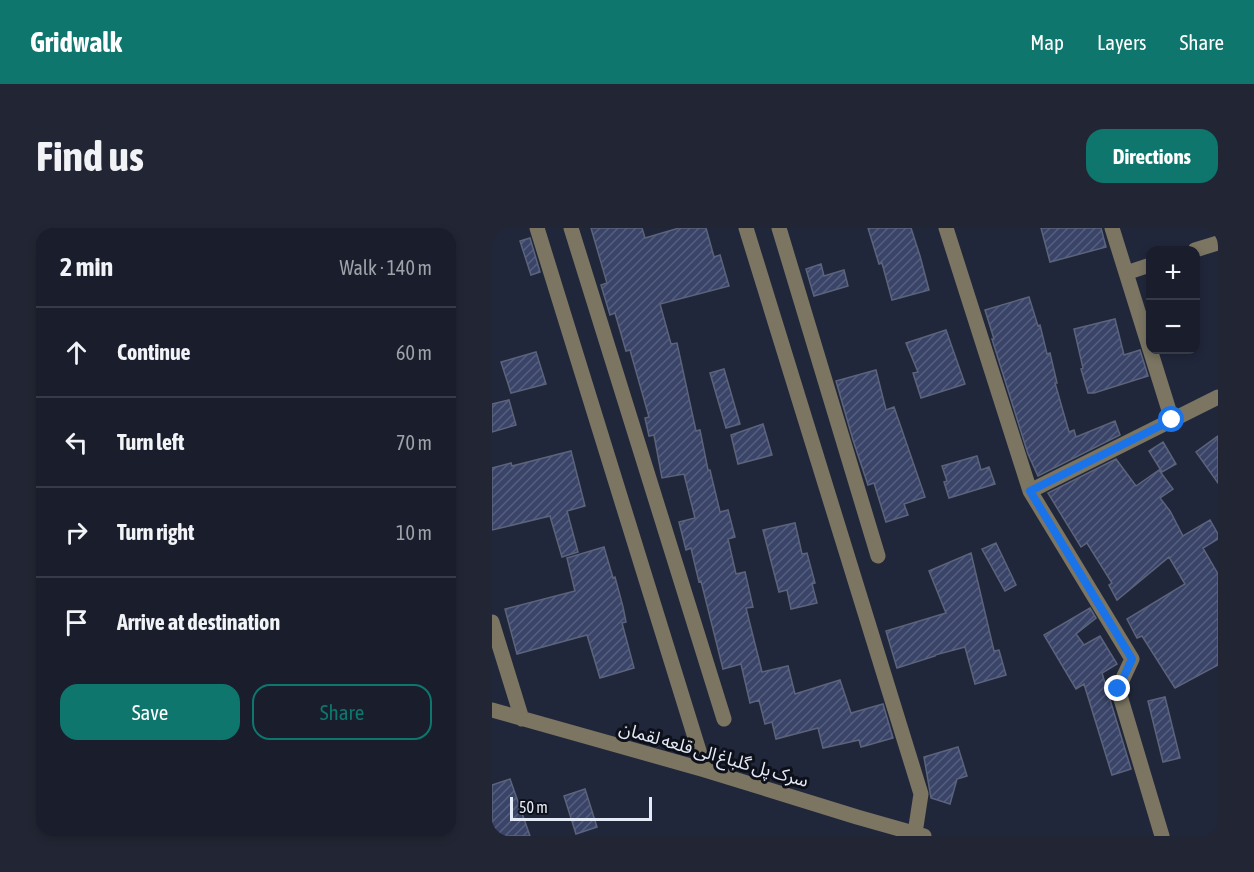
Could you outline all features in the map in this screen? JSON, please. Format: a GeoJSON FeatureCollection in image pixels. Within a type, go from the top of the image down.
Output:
{"type":"FeatureCollection","features":[{"type":"Feature","properties":{"kind":"street"},"geometry":{"type":"LineString","coordinates":[[537,228],[705,770]]}},
{"type":"Feature","properties":{"kind":"street"},"geometry":{"type":"LineString","coordinates":[[571,228],[724,719]]}},
{"type":"Feature","properties":{"kind":"street"},"geometry":{"type":"LineString","coordinates":[[746,228],[921,794],[920,834]]}},
{"type":"Feature","properties":{"kind":"street"},"geometry":{"type":"LineString","coordinates":[[779,228],[878,556]]}},
{"type":"Feature","properties":{"kind":"street"},"geometry":{"type":"LineString","coordinates":[[946,228],[1030,491],[1132,659],[1118,689],[1162,836]]}},
{"type":"Feature","properties":{"kind":"street"},"geometry":{"type":"LineString","coordinates":[[1112,228],[1172,420]]}},
{"type":"Feature","properties":{"kind":"street"},"geometry":{"type":"LineString","coordinates":[[1200,248],[1218,243]]}},
{"type":"Feature","properties":{"kind":"street"},"geometry":{"type":"LineString","coordinates":[[1126,273],[1146,266]]}},
{"type":"Feature","properties":{"kind":"street"},"geometry":{"type":"LineString","coordinates":[[1030,491],[1218,397]]}},
{"type":"Feature","properties":{"kind":"street"},"geometry":{"type":"LineString","coordinates":[[492,622],[522,718]]}},
{"type":"Feature","properties":{"kind":"street","name":"سرک پل گلباغ الی قلعه لقمان"},"geometry":{"type":"LineString","coordinates":[[492,710],[920,834]]}},
{"type":"Feature","properties":{"kind":"building"},"geometry":{"type":"Polygon","coordinates":[[[591,228],[642,228],[645,238],[679,228],[706,228],[714,257],[720,255],[729,286],[660,304],[671,344],[677,343],[696,431],[700,430],[720,512],[728,510],[735,537],[728,539],[736,574],[745,572],[753,607],[746,608],[762,672],[788,666],[795,694],[840,680],[851,713],[883,704],[893,738],[861,747],[859,740],[823,748],[818,728],[776,739],[772,722],[765,724],[759,700],[750,703],[741,664],[723,669],[701,581],[699,582],[691,548],[686,550],[679,522],[695,518],[684,474],[662,478],[654,435],[649,436],[645,418],[649,417],[630,350],[626,351],[615,313],[610,315],[601,285],[607,283],[591,228]]]}},
{"type":"Feature","properties":{"kind":"building"},"geometry":{"type":"Polygon","coordinates":[[[868,228],[911,228],[929,290],[892,300],[882,263],[879,264],[868,228]]]}},
{"type":"Feature","properties":{"kind":"building"},"geometry":{"type":"Polygon","coordinates":[[[1041,228],[1101,228],[1106,247],[1050,262],[1041,228]]]}},
{"type":"Feature","properties":{"kind":"building"},"geometry":{"type":"Polygon","coordinates":[[[530,238],[540,272],[531,275],[520,241],[530,238]]]}},
{"type":"Feature","properties":{"kind":"building"},"geometry":{"type":"Polygon","coordinates":[[[821,264],[824,276],[844,270],[848,286],[814,296],[806,269],[821,264]]]}},
{"type":"Feature","properties":{"kind":"building"},"geometry":{"type":"Polygon","coordinates":[[[1029,297],[1038,326],[1040,325],[1047,354],[1050,353],[1057,383],[1055,383],[1069,432],[1074,430],[1076,437],[1115,421],[1120,435],[1038,476],[1028,454],[985,310],[1029,297]]]}},
{"type":"Feature","properties":{"kind":"building"},"geometry":{"type":"Polygon","coordinates":[[[1115,319],[1124,355],[1140,350],[1148,376],[1088,393],[1074,329],[1115,319]]]}},
{"type":"Feature","properties":{"kind":"building"},"geometry":{"type":"Polygon","coordinates":[[[946,330],[965,384],[921,398],[913,373],[918,372],[906,343],[946,330]]]}},
{"type":"Feature","properties":{"kind":"building"},"geometry":{"type":"Polygon","coordinates":[[[536,352],[546,384],[511,393],[501,362],[536,352]]]}},
{"type":"Feature","properties":{"kind":"building"},"geometry":{"type":"Polygon","coordinates":[[[724,369],[740,424],[726,428],[710,373],[724,369]]]}},
{"type":"Feature","properties":{"kind":"building"},"geometry":{"type":"Polygon","coordinates":[[[876,370],[886,410],[894,407],[925,497],[904,504],[908,515],[886,522],[874,483],[868,485],[836,381],[876,370]]]}},
{"type":"Feature","properties":{"kind":"building"},"geometry":{"type":"Polygon","coordinates":[[[509,400],[516,425],[492,432],[492,404],[509,400]]]}},
{"type":"Feature","properties":{"kind":"building"},"geometry":{"type":"Polygon","coordinates":[[[763,424],[772,455],[738,464],[731,435],[763,424]]]}},
{"type":"Feature","properties":{"kind":"building"},"geometry":{"type":"Polygon","coordinates":[[[1218,436],[1218,483],[1196,452],[1218,436]]]}},
{"type":"Feature","properties":{"kind":"building"},"geometry":{"type":"Polygon","coordinates":[[[1163,442],[1176,464],[1162,472],[1149,451],[1163,442]]]}},
{"type":"Feature","properties":{"kind":"building"},"geometry":{"type":"Polygon","coordinates":[[[571,451],[585,506],[567,511],[578,552],[562,557],[550,516],[492,530],[492,468],[511,463],[512,466],[571,451]]]}},
{"type":"Feature","properties":{"kind":"building"},"geometry":{"type":"Polygon","coordinates":[[[977,456],[981,470],[989,467],[995,484],[949,498],[942,466],[977,456]]]}},
{"type":"Feature","properties":{"kind":"building"},"geometry":{"type":"Polygon","coordinates":[[[1116,459],[1136,486],[1159,470],[1173,489],[1160,498],[1170,511],[1183,536],[1210,520],[1218,534],[1218,539],[1203,548],[1218,574],[1218,665],[1175,688],[1142,636],[1137,638],[1127,619],[1185,584],[1169,557],[1117,600],[1109,585],[1112,583],[1087,543],[1081,547],[1048,493],[1116,459]]]}},
{"type":"Feature","properties":{"kind":"building"},"geometry":{"type":"Polygon","coordinates":[[[795,523],[802,554],[807,553],[815,583],[812,584],[817,603],[791,609],[787,590],[779,592],[763,530],[795,523]]]}},
{"type":"Feature","properties":{"kind":"building"},"geometry":{"type":"Polygon","coordinates":[[[996,543],[1016,585],[1005,591],[982,549],[996,543]]]}},
{"type":"Feature","properties":{"kind":"building"},"geometry":{"type":"Polygon","coordinates":[[[604,547],[623,607],[626,622],[622,623],[634,668],[600,678],[587,635],[517,654],[505,609],[575,591],[567,558],[604,547]]]}},
{"type":"Feature","properties":{"kind":"building"},"geometry":{"type":"Polygon","coordinates":[[[971,553],[994,651],[999,650],[1006,675],[975,684],[965,647],[897,668],[886,631],[946,613],[929,571],[971,553]]]}},
{"type":"Feature","properties":{"kind":"building"},"geometry":{"type":"Polygon","coordinates":[[[1090,608],[1096,618],[1076,634],[1084,645],[1100,636],[1117,664],[1102,673],[1131,769],[1112,775],[1084,684],[1076,689],[1044,635],[1090,608]]]}},
{"type":"Feature","properties":{"kind":"building"},"geometry":{"type":"Polygon","coordinates":[[[1165,697],[1180,758],[1163,762],[1148,701],[1165,697]]]}},
{"type":"Feature","properties":{"kind":"building"},"geometry":{"type":"Polygon","coordinates":[[[958,747],[967,776],[957,779],[950,804],[931,798],[924,757],[958,747]]]}},
{"type":"Feature","properties":{"kind":"building"},"geometry":{"type":"Polygon","coordinates":[[[510,779],[530,836],[492,836],[492,785],[510,779]]]}},
{"type":"Feature","properties":{"kind":"building"},"geometry":{"type":"Polygon","coordinates":[[[585,789],[597,827],[576,834],[564,796],[585,789]]]}},
{"type":"Feature","properties":{"kind":"route"},"geometry":{"type":"LineString","coordinates":[[1118,689],[1132,659],[1030,491],[1172,420]]}}]}
